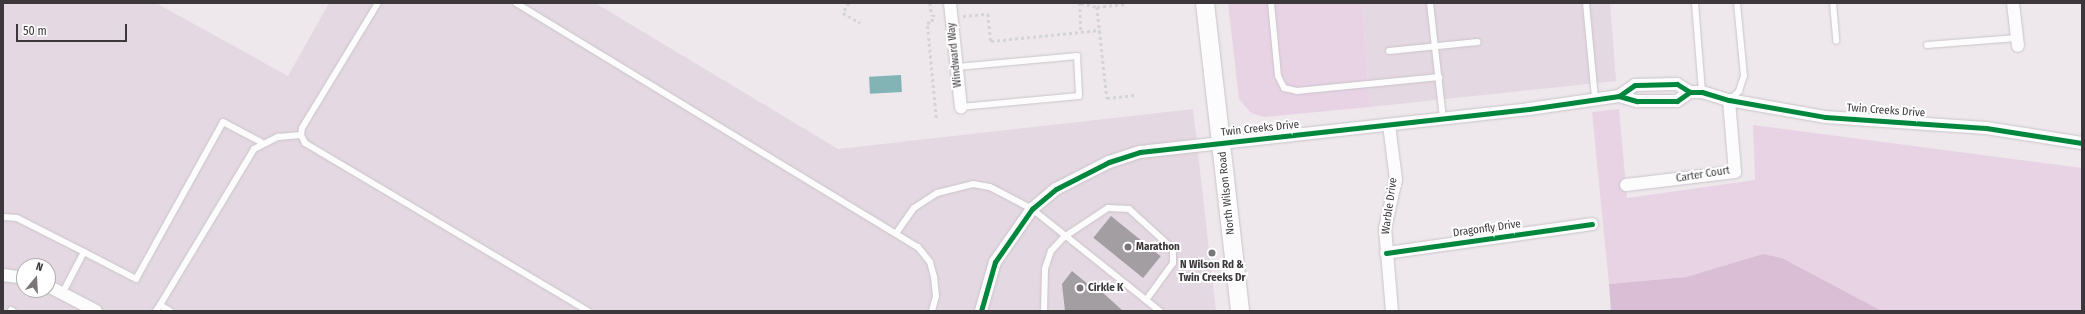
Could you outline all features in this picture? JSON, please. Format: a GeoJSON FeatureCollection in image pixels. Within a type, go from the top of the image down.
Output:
{"type":"FeatureCollection","features":[{"type":"Feature","properties":{"kind":"main road","name":"North Wilson Road"},"geometry":{"type":"LineString","coordinates":[[1205,3],[1240,311]]}},
{"type":"Feature","properties":{"kind":"street","name":"Windward Way"},"geometry":{"type":"LineString","coordinates":[[950,3],[961,107]]}},
{"type":"Feature","properties":{"kind":"street"},"geometry":{"type":"LineString","coordinates":[[2013,3],[2017,42]]}},
{"type":"Feature","properties":{"kind":"street","name":"Twin Creeks Drive"},"geometry":{"type":"LineString","coordinates":[[1619,96],[1635,85],[1677,84],[1696,92],[1730,100],[1825,117],[1986,128],[2082,143]]}},
{"type":"Feature","properties":{"kind":"street","name":"Twin Creeks Drive"},"geometry":{"type":"LineString","coordinates":[[980,311],[995,262],[1032,209],[1056,189],[1109,162],[1140,152],[1443,119],[1619,96],[1637,101],[1677,100],[1696,92]]}},
{"type":"Feature","properties":{"kind":"street","name":"Carter Court"},"geometry":{"type":"LineString","coordinates":[[1626,185],[1735,172],[1730,100]]}},
{"type":"Feature","properties":{"kind":"street","name":"Warble Drive"},"geometry":{"type":"LineString","coordinates":[[1389,125],[1396,180],[1385,228],[1392,311]]}},
{"type":"Feature","properties":{"kind":"street","name":"Dragonfly Drive"},"geometry":{"type":"LineString","coordinates":[[1386,254],[1592,224]]}},
{"type":"Feature","properties":{"kind":"street"},"geometry":{"type":"LineString","coordinates":[[3,275],[16,277]]}},
{"type":"Feature","properties":{"kind":"street"},"geometry":{"type":"LineString","coordinates":[[56,289],[96,311]]}},
{"type":"Feature","properties":{"kind":"lane"},"geometry":{"type":"LineString","coordinates":[[301,135],[378,3]]}},
{"type":"Feature","properties":{"kind":"lane"},"geometry":{"type":"LineString","coordinates":[[516,3],[897,232],[918,247],[930,262],[936,296],[932,311]]}},
{"type":"Feature","properties":{"kind":"lane"},"geometry":{"type":"LineString","coordinates":[[1271,3],[1278,76],[1284,88],[1297,91],[1439,77]]}},
{"type":"Feature","properties":{"kind":"lane"},"geometry":{"type":"LineString","coordinates":[[1430,3],[1443,119]]}},
{"type":"Feature","properties":{"kind":"lane"},"geometry":{"type":"LineString","coordinates":[[1586,3],[1595,99]]}},
{"type":"Feature","properties":{"kind":"lane"},"geometry":{"type":"LineString","coordinates":[[1695,3],[1696,92]]}},
{"type":"Feature","properties":{"kind":"lane"},"geometry":{"type":"LineString","coordinates":[[1730,100],[1739,91],[1744,76],[1737,3]]}},
{"type":"Feature","properties":{"kind":"lane"},"geometry":{"type":"LineString","coordinates":[[1833,3],[1836,41]]}},
{"type":"Feature","properties":{"kind":"lane"},"geometry":{"type":"LineString","coordinates":[[1389,51],[1478,42]]}},
{"type":"Feature","properties":{"kind":"lane"},"geometry":{"type":"LineString","coordinates":[[1928,45],[2017,42]]}},
{"type":"Feature","properties":{"kind":"lane"},"geometry":{"type":"LineString","coordinates":[[957,67],[1077,56],[1079,96],[961,107]]}},
{"type":"Feature","properties":{"kind":"lane"},"geometry":{"type":"LineString","coordinates":[[3,217],[17,218],[136,279],[223,122],[261,142]]}},
{"type":"Feature","properties":{"kind":"lane"},"geometry":{"type":"LineString","coordinates":[[156,311],[254,149],[261,142],[278,136],[301,135]]}},
{"type":"Feature","properties":{"kind":"lane"},"geometry":{"type":"LineString","coordinates":[[301,135],[305,143],[588,311]]}},
{"type":"Feature","properties":{"kind":"lane"},"geometry":{"type":"LineString","coordinates":[[897,232],[914,208],[926,199],[967,185],[990,187],[1032,209],[1064,237],[1160,311]]}},
{"type":"Feature","properties":{"kind":"lane"},"geometry":{"type":"LineString","coordinates":[[1044,311],[1044,269],[1050,251],[1064,237],[1108,208],[1129,209],[1173,249],[1173,263],[1146,300]]}},
{"type":"Feature","properties":{"kind":"lane"},"geometry":{"type":"LineString","coordinates":[[63,292],[84,252]]}},
{"type":"Feature","properties":{"kind":"lane"},"geometry":{"type":"LineString","coordinates":[[160,305],[170,311]]}},
{"type":"Feature","properties":{"kind":"path"},"geometry":{"type":"LineString","coordinates":[[849,3],[843,12],[860,23]]}},
{"type":"Feature","properties":{"kind":"path"},"geometry":{"type":"LineString","coordinates":[[856,3],[874,3]]}},
{"type":"Feature","properties":{"kind":"path"},"geometry":{"type":"LineString","coordinates":[[930,3],[932,22],[927,23],[936,118]]}},
{"type":"Feature","properties":{"kind":"path"},"geometry":{"type":"LineString","coordinates":[[1081,32],[1081,3],[1097,7],[1127,4]]}},
{"type":"Feature","properties":{"kind":"path"},"geometry":{"type":"LineString","coordinates":[[1097,7],[1107,98],[1136,95]]}},
{"type":"Feature","properties":{"kind":"path"},"geometry":{"type":"LineString","coordinates":[[932,16],[988,14],[991,41],[1100,30]]}},
{"type":"Feature","properties":{"kind":"shaded area"},"geometry":{"type":"Polygon","coordinates":[[[3,3],[156,3],[288,76],[329,3],[595,3],[838,149],[1193,109],[1216,311],[3,311],[3,3]]]}},
{"type":"Feature","properties":{"kind":"shaded area"},"geometry":{"type":"Polygon","coordinates":[[[1228,3],[1362,3],[1370,107],[1265,117],[1251,113],[1239,99],[1228,3]]]}},
{"type":"Feature","properties":{"kind":"shaded area"},"geometry":{"type":"Polygon","coordinates":[[[1362,3],[1610,3],[1616,81],[1370,107],[1362,3]]]}},
{"type":"Feature","properties":{"kind":"shaded area"},"geometry":{"type":"Polygon","coordinates":[[[1619,109],[1627,198],[1755,180],[1753,125],[2082,168],[2082,311],[1882,311],[1782,258],[1763,254],[1686,277],[1609,284],[1592,112],[1619,109]]]}},
{"type":"Feature","properties":{"kind":"shaded area"},"geometry":{"type":"Polygon","coordinates":[[[1763,254],[1782,258],[1882,311],[1611,311],[1609,284],[1686,277],[1763,254]]]}},
{"type":"Feature","properties":{"kind":"water"},"geometry":{"type":"Polygon","coordinates":[[[901,75],[902,92],[870,94],[869,77],[901,75]]]}},
{"type":"Feature","properties":{"kind":"building","name":"Marathon"},"geometry":{"type":"Polygon","coordinates":[[[1111,216],[1161,256],[1143,278],[1093,238],[1111,216]]]}},
{"type":"Feature","properties":{"kind":"building","name":"Cirkle K"},"geometry":{"type":"Polygon","coordinates":[[[1072,271],[1089,285],[1091,282],[1123,311],[1065,311],[1062,284],[1072,271]]]}},
{"type":"Feature","properties":{"kind":"cycle path"},"geometry":{"type":"LineString","coordinates":[[981,311],[995,262],[1032,209],[1056,189],[1109,162],[1140,152],[1529,109],[1619,96],[1635,85],[1677,84],[1690,92]]}},
{"type":"Feature","properties":{"kind":"cycle path"},"geometry":{"type":"LineString","coordinates":[[1619,96],[1637,101],[1677,101],[1690,92],[1702,92],[1729,100],[1825,117],[1986,128],[2082,143]]}},
{"type":"Feature","properties":{"kind":"cycle path"},"geometry":{"type":"LineString","coordinates":[[1386,253],[1592,224]]}},
{"type":"Feature","properties":{"kind":"place","name":"Marathon"},"geometry":{"type":"Point","coordinates":[1128,247]}},
{"type":"Feature","properties":{"kind":"place","name":"N Wilson Rd & Twin Creeks Dr"},"geometry":{"type":"Point","coordinates":[1212,253]}},
{"type":"Feature","properties":{"kind":"place","name":"Cirkle K"},"geometry":{"type":"Point","coordinates":[1080,288]}}]}
